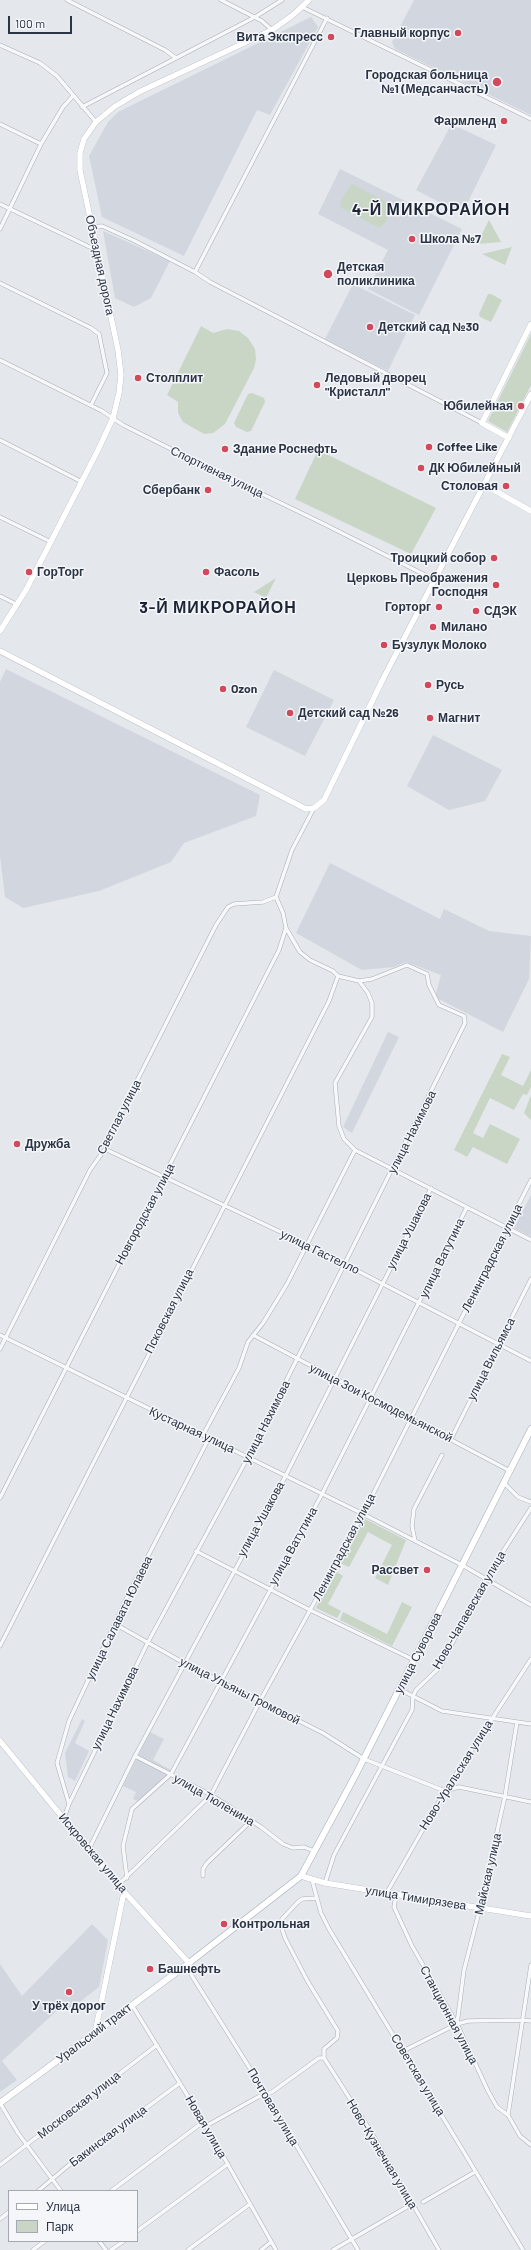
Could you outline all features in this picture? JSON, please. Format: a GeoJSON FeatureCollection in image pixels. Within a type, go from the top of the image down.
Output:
{"type":"FeatureCollection","features":[{"type":"Feature","properties":{"kind":"main road","name":"Объездная дорога"},"geometry":{"type":"LineString","coordinates":[[0,631],[18,605],[82,482],[113,418],[120,389],[120,362],[98,251],[82,185],[79,161],[84,139],[96,122],[114,107],[139,92],[272,30],[309,0]]}},
{"type":"Feature","properties":{"kind":"main road"},"geometry":{"type":"LineString","coordinates":[[509,438],[482,423],[531,324]]}},
{"type":"Feature","properties":{"kind":"main road"},"geometry":{"type":"LineString","coordinates":[[0,652],[306,809],[314,808],[324,800],[383,679],[531,394]]}},
{"type":"Feature","properties":{"kind":"main road"},"geometry":{"type":"LineString","coordinates":[[485,485],[531,511]]}},
{"type":"Feature","properties":{"kind":"main road","name":"улица Суворова"},"geometry":{"type":"LineString","coordinates":[[301,1876],[364,1760],[531,1429]]}},
{"type":"Feature","properties":{"kind":"main road","name":"Искровская улица"},"geometry":{"type":"LineString","coordinates":[[0,1741],[118,1885],[189,1963]]}},
{"type":"Feature","properties":{"kind":"main road","name":"улица Тимирязева"},"geometry":{"type":"LineString","coordinates":[[301,1876],[325,1883],[396,1896],[531,1916]]}},
{"type":"Feature","properties":{"kind":"main road","name":"Уральский тракт"},"geometry":{"type":"LineString","coordinates":[[0,2103],[189,1963],[301,1876]]}},
{"type":"Feature","properties":{"kind":"main road"},"geometry":{"type":"LineString","coordinates":[[95,2033],[124,1892]]}},
{"type":"Feature","properties":{"kind":"street"},"geometry":{"type":"LineString","coordinates":[[67,0],[165,50],[176,58]]}},
{"type":"Feature","properties":{"kind":"street"},"geometry":{"type":"LineString","coordinates":[[221,0],[255,17],[272,30]]}},
{"type":"Feature","properties":{"kind":"street"},"geometry":{"type":"LineString","coordinates":[[82,107],[255,17],[282,0]]}},
{"type":"Feature","properties":{"kind":"street"},"geometry":{"type":"LineString","coordinates":[[302,7],[328,18],[531,119]]}},
{"type":"Feature","properties":{"kind":"street"},"geometry":{"type":"LineString","coordinates":[[195,272],[328,18]]}},
{"type":"Feature","properties":{"kind":"street"},"geometry":{"type":"LineString","coordinates":[[0,45],[40,63],[57,76],[96,122]]}},
{"type":"Feature","properties":{"kind":"street"},"geometry":{"type":"LineString","coordinates":[[0,229],[41,144],[63,108],[73,96]]}},
{"type":"Feature","properties":{"kind":"street"},"geometry":{"type":"LineString","coordinates":[[0,124],[41,144]]}},
{"type":"Feature","properties":{"kind":"street"},"geometry":{"type":"LineString","coordinates":[[0,204],[98,251]]}},
{"type":"Feature","properties":{"kind":"street"},"geometry":{"type":"LineString","coordinates":[[92,227],[102,226],[109,229],[195,272],[210,282],[482,423]]}},
{"type":"Feature","properties":{"kind":"street"},"geometry":{"type":"LineString","coordinates":[[0,283],[91,328],[99,334],[107,373],[91,405]]}},
{"type":"Feature","properties":{"kind":"street","name":"Спортивная улица"},"geometry":{"type":"LineString","coordinates":[[0,360],[91,405],[222,475],[435,580]]}},
{"type":"Feature","properties":{"kind":"street"},"geometry":{"type":"LineString","coordinates":[[0,440],[82,482]]}},
{"type":"Feature","properties":{"kind":"street"},"geometry":{"type":"LineString","coordinates":[[0,517],[51,542]]}},
{"type":"Feature","properties":{"kind":"street"},"geometry":{"type":"LineString","coordinates":[[0,596],[18,605]]}},
{"type":"Feature","properties":{"kind":"street"},"geometry":{"type":"LineString","coordinates":[[314,808],[292,850],[276,897],[283,913],[286,928],[300,952],[333,971],[338,976],[359,981],[368,993],[372,1003],[372,1017],[335,1083],[340,1126],[344,1139],[355,1150],[392,1170],[431,1188],[531,1240]]}},
{"type":"Feature","properties":{"kind":"street","name":"Светлая улица"},"geometry":{"type":"LineString","coordinates":[[0,1350],[90,1170],[105,1149],[112,1130],[216,925],[228,907],[234,904],[263,902],[276,897]]}},
{"type":"Feature","properties":{"kind":"street","name":"Новгородская улица"},"geometry":{"type":"LineString","coordinates":[[0,1498],[278,950],[286,928]]}},
{"type":"Feature","properties":{"kind":"street","name":"улица Нахимова"},"geometry":{"type":"LineString","coordinates":[[64,1818],[69,1804],[147,1644],[248,1457],[465,1023],[464,1016],[439,1005],[429,985],[427,974],[407,965],[372,979],[359,981]]}},
{"type":"Feature","properties":{"kind":"street","name":"Псковская улица"},"geometry":{"type":"LineString","coordinates":[[0,1646],[125,1398],[329,1001],[338,976]]}},
{"type":"Feature","properties":{"kind":"street","name":"улица Гастелло"},"geometry":{"type":"LineString","coordinates":[[105,1149],[306,1244],[531,1361]]}},
{"type":"Feature","properties":{"kind":"street"},"geometry":{"type":"LineString","coordinates":[[203,1435],[239,1368],[248,1342],[263,1323],[287,1284],[346,1164],[355,1150]]}},
{"type":"Feature","properties":{"kind":"street","name":"Ленинградская улица"},"geometry":{"type":"LineString","coordinates":[[118,1885],[127,1878],[211,1795],[260,1701],[363,1514],[531,1180]]}},
{"type":"Feature","properties":{"kind":"street","name":"улица Ушакова"},"geometry":{"type":"LineString","coordinates":[[89,1849],[135,1756],[233,1570],[286,1475],[431,1188]]}},
{"type":"Feature","properties":{"kind":"street","name":"улица Ватутина"},"geometry":{"type":"LineString","coordinates":[[127,1878],[122,1846],[132,1809],[171,1774],[322,1494],[420,1303],[467,1207]]}},
{"type":"Feature","properties":{"kind":"street","name":"улица Вильямса"},"geometry":{"type":"LineString","coordinates":[[451,1439],[531,1279]]}},
{"type":"Feature","properties":{"kind":"street","name":"Кустарная улица"},"geometry":{"type":"LineString","coordinates":[[0,1335],[125,1398],[286,1475],[363,1514],[462,1565],[531,1605]]}},
{"type":"Feature","properties":{"kind":"street","name":"улица Зои Космодемьянской"},"geometry":{"type":"LineString","coordinates":[[253,1335],[297,1360],[371,1396],[510,1471]]}},
{"type":"Feature","properties":{"kind":"street","name":"улица Салавата Юлаева"},"geometry":{"type":"LineString","coordinates":[[69,1804],[57,1763],[69,1721],[115,1624],[209,1438]]}},
{"type":"Feature","properties":{"kind":"street"},"geometry":{"type":"LineString","coordinates":[[415,1541],[412,1526],[414,1509],[442,1455]]}},
{"type":"Feature","properties":{"kind":"street"},"geometry":{"type":"LineString","coordinates":[[504,1483],[518,1497],[531,1502]]}},
{"type":"Feature","properties":{"kind":"street","name":"Ново-Чапаевская улица"},"geometry":{"type":"LineString","coordinates":[[325,1883],[334,1855],[412,1710],[413,1696],[416,1690],[440,1667],[486,1578],[531,1508]]}},
{"type":"Feature","properties":{"kind":"street"},"geometry":{"type":"LineString","coordinates":[[196,1551],[310,1610],[414,1660]]}},
{"type":"Feature","properties":{"kind":"street","name":"улица Ульяны Громовой"},"geometry":{"type":"LineString","coordinates":[[115,1624],[147,1644],[221,1683],[322,1733],[364,1760],[445,1791]]}},
{"type":"Feature","properties":{"kind":"street","name":"Ново-Уральская улица"},"geometry":{"type":"LineString","coordinates":[[386,1894],[392,1880],[445,1791],[531,1659]]}},
{"type":"Feature","properties":{"kind":"street"},"geometry":{"type":"LineString","coordinates":[[399,1689],[442,1711],[531,1724]]}},
{"type":"Feature","properties":{"kind":"street","name":"Майская улица"},"geometry":{"type":"LineString","coordinates":[[457,2024],[464,1970],[480,1908],[505,1796],[517,1722]]}},
{"type":"Feature","properties":{"kind":"street","name":"улица Тюленина"},"geometry":{"type":"LineString","coordinates":[[135,1756],[211,1795],[283,1844],[293,1848],[304,1847],[314,1851]]}},
{"type":"Feature","properties":{"kind":"street"},"geometry":{"type":"LineString","coordinates":[[445,1791],[459,1787],[531,1802]]}},
{"type":"Feature","properties":{"kind":"street"},"geometry":{"type":"LineString","coordinates":[[203,1876],[203,1869],[206,1863],[251,1821]]}},
{"type":"Feature","properties":{"kind":"street","name":"Советская улица"},"geometry":{"type":"LineString","coordinates":[[312,1880],[321,1913],[329,1929],[523,2250]]}},
{"type":"Feature","properties":{"kind":"street","name":"Станционная улица"},"geometry":{"type":"LineString","coordinates":[[396,1896],[394,1907],[412,1946],[457,2024],[488,2091],[497,2107],[508,2115],[520,2136],[531,2145]]}},
{"type":"Feature","properties":{"kind":"street"},"geometry":{"type":"LineString","coordinates":[[206,2126],[258,2096],[272,2092],[318,2058],[324,2058],[322,2052],[337,2038],[338,2031],[305,1976],[285,1938],[281,1926],[282,1919],[298,1902],[302,1899],[317,1898]]}},
{"type":"Feature","properties":{"kind":"street","name":"Почтовая улица"},"geometry":{"type":"LineString","coordinates":[[189,1963],[192,1976],[266,2094],[358,2250]]}},
{"type":"Feature","properties":{"kind":"street"},"geometry":{"type":"LineString","coordinates":[[508,2115],[531,1964]]}},
{"type":"Feature","properties":{"kind":"street","name":"Новая улица"},"geometry":{"type":"LineString","coordinates":[[132,2005],[206,2126],[276,2250]]}},
{"type":"Feature","properties":{"kind":"street"},"geometry":{"type":"LineString","coordinates":[[403,2051],[457,2024],[468,2021],[531,2021]]}},
{"type":"Feature","properties":{"kind":"street","name":"Московская улица"},"geometry":{"type":"LineString","coordinates":[[0,2165],[157,2045]]}},
{"type":"Feature","properties":{"kind":"street","name":"Ново-Кузнечная улица"},"geometry":{"type":"LineString","coordinates":[[324,2058],[373,2135],[439,2250]]}},
{"type":"Feature","properties":{"kind":"street","name":"Бакинская улица"},"geometry":{"type":"LineString","coordinates":[[39,2190],[53,2180],[68,2165],[180,2083]]}},
{"type":"Feature","properties":{"kind":"street"},"geometry":{"type":"LineString","coordinates":[[0,2103],[27,2145],[60,2190]]}},
{"type":"Feature","properties":{"kind":"street"},"geometry":{"type":"LineString","coordinates":[[112,2190],[203,2122]]}},
{"type":"Feature","properties":{"kind":"street"},"geometry":{"type":"LineString","coordinates":[[138,2230],[228,2164]]}},
{"type":"Feature","properties":{"kind":"street"},"geometry":{"type":"LineString","coordinates":[[423,2202],[475,2172]]}},
{"type":"Feature","properties":{"kind":"street"},"geometry":{"type":"LineString","coordinates":[[188,2250],[250,2204]]}},
{"type":"Feature","properties":{"kind":"street"},"geometry":{"type":"LineString","coordinates":[[333,2250],[412,2204]]}},
{"type":"Feature","properties":{"kind":"street"},"geometry":{"type":"LineString","coordinates":[[0,2219],[8,2213]]}},
{"type":"Feature","properties":{"kind":"street"},"geometry":{"type":"LineString","coordinates":[[33,2250],[44,2242]]}},
{"type":"Feature","properties":{"kind":"street"},"geometry":{"type":"LineString","coordinates":[[100,2242],[106,2250]]}},
{"type":"Feature","properties":{"kind":"street"},"geometry":{"type":"LineString","coordinates":[[111,2250],[123,2242]]}},
{"type":"Feature","properties":{"kind":"street"},"geometry":{"type":"LineString","coordinates":[[261,2250],[271,2242]]}},
{"type":"Feature","properties":{"kind":"shaded area","name":"Городская больница №1 (Медсанчасть)"},"geometry":{"type":"Polygon","coordinates":[[[414,0],[531,0],[531,115],[395,49],[392,42],[414,0]]]}},
{"type":"Feature","properties":{"kind":"shaded area"},"geometry":{"type":"Polygon","coordinates":[[[311,17],[318,27],[270,115],[257,110],[184,256],[102,217],[89,156],[108,122],[118,112],[311,17]]]}},
{"type":"Feature","properties":{"kind":"shaded area"},"geometry":{"type":"Polygon","coordinates":[[[450,127],[460,128],[496,145],[462,214],[416,190],[450,127]]]}},
{"type":"Feature","properties":{"kind":"shaded area","name":"Школа №7"},"geometry":{"type":"Polygon","coordinates":[[[340,169],[462,229],[419,315],[368,289],[388,250],[318,214],[340,169]]]}},
{"type":"Feature","properties":{"kind":"shaded area"},"geometry":{"type":"Polygon","coordinates":[[[103,231],[170,261],[151,298],[134,307],[115,298],[103,231]]]}},
{"type":"Feature","properties":{"kind":"shaded area","name":"Детский сад №30"},"geometry":{"type":"Polygon","coordinates":[[[353,284],[415,315],[388,371],[325,339],[353,284]]]}},
{"type":"Feature","properties":{"kind":"shaded area"},"geometry":{"type":"Polygon","coordinates":[[[6,669],[260,795],[256,816],[184,843],[171,862],[99,891],[23,908],[5,897],[0,856],[0,682],[6,669]]]}},
{"type":"Feature","properties":{"kind":"shaded area","name":"Детский сад №26"},"geometry":{"type":"Polygon","coordinates":[[[274,670],[334,700],[305,756],[246,727],[274,670]]]}},
{"type":"Feature","properties":{"kind":"shaded area"},"geometry":{"type":"Polygon","coordinates":[[[433,735],[502,770],[485,801],[449,810],[407,786],[433,735]]]}},
{"type":"Feature","properties":{"kind":"shaded area"},"geometry":{"type":"Polygon","coordinates":[[[330,863],[440,919],[444,909],[489,931],[531,936],[529,979],[503,1032],[435,997],[441,975],[406,962],[394,967],[362,970],[296,933],[330,863]]]}},
{"type":"Feature","properties":{"kind":"shaded area"},"geometry":{"type":"Polygon","coordinates":[[[388,1032],[399,1037],[352,1133],[343,1127],[388,1032]]]}},
{"type":"Feature","properties":{"kind":"shaded area"},"geometry":{"type":"Polygon","coordinates":[[[531,1195],[531,1237],[514,1228],[531,1195]]]}},
{"type":"Feature","properties":{"kind":"shaded area"},"geometry":{"type":"Polygon","coordinates":[[[82,1719],[85,1721],[75,1743],[89,1751],[75,1781],[68,1777],[65,1753],[82,1719]]]}},
{"type":"Feature","properties":{"kind":"shaded area"},"geometry":{"type":"Polygon","coordinates":[[[150,1732],[164,1739],[153,1760],[171,1770],[138,1801],[133,1799],[136,1792],[123,1786],[150,1732]]]}},
{"type":"Feature","properties":{"kind":"shaded area"},"geometry":{"type":"Polygon","coordinates":[[[92,1924],[108,1940],[99,1987],[67,2012],[62,2006],[2,2061],[17,2080],[0,2092],[0,1964],[22,1996],[92,1924]]]}},
{"type":"Feature","properties":{"kind":"green space"},"geometry":{"type":"Polygon","coordinates":[[[352,184],[392,205],[386,222],[379,228],[340,207],[341,200],[352,184]]]}},
{"type":"Feature","properties":{"kind":"green space"},"geometry":{"type":"Polygon","coordinates":[[[489,220],[501,242],[477,244],[489,220]]]}},
{"type":"Feature","properties":{"kind":"green space"},"geometry":{"type":"Polygon","coordinates":[[[512,247],[505,265],[482,254],[512,247]]]}},
{"type":"Feature","properties":{"kind":"green space"},"geometry":{"type":"Polygon","coordinates":[[[488,294],[502,300],[491,322],[480,317],[479,314],[488,294]]]}},
{"type":"Feature","properties":{"kind":"green space"},"geometry":{"type":"Polygon","coordinates":[[[201,326],[213,333],[227,329],[239,331],[248,338],[255,349],[256,359],[254,368],[225,424],[213,433],[204,434],[183,422],[178,413],[178,402],[167,395],[201,326]]]}},
{"type":"Feature","properties":{"kind":"green space"},"geometry":{"type":"Polygon","coordinates":[[[531,334],[531,385],[507,432],[488,421],[531,334]]]}},
{"type":"Feature","properties":{"kind":"green space"},"geometry":{"type":"Polygon","coordinates":[[[252,393],[264,398],[265,402],[251,431],[247,432],[236,427],[234,423],[248,394],[252,393]]]}},
{"type":"Feature","properties":{"kind":"green space"},"geometry":{"type":"Polygon","coordinates":[[[318,450],[436,508],[411,554],[295,499],[318,450]]]}},
{"type":"Feature","properties":{"kind":"green space"},"geometry":{"type":"Polygon","coordinates":[[[276,578],[266,598],[254,592],[276,578]]]}},
{"type":"Feature","properties":{"kind":"green space"},"geometry":{"type":"Polygon","coordinates":[[[502,1054],[510,1057],[501,1075],[523,1086],[531,1070],[531,1087],[527,1095],[523,1094],[514,1110],[490,1098],[473,1133],[483,1138],[490,1124],[520,1139],[507,1164],[473,1147],[467,1157],[454,1150],[502,1054]]]}},
{"type":"Feature","properties":{"kind":"green space"},"geometry":{"type":"Polygon","coordinates":[[[531,1095],[531,1120],[524,1113],[531,1095]]]}},
{"type":"Feature","properties":{"kind":"green space"},"geometry":{"type":"Polygon","coordinates":[[[363,1518],[406,1540],[388,1585],[375,1578],[392,1545],[368,1532],[349,1567],[340,1563],[363,1518]]]}},
{"type":"Feature","properties":{"kind":"green space"},"geometry":{"type":"Polygon","coordinates":[[[335,1571],[343,1576],[328,1604],[341,1611],[337,1618],[316,1608],[335,1571]]]}},
{"type":"Feature","properties":{"kind":"green space"},"geometry":{"type":"Polygon","coordinates":[[[402,1602],[412,1607],[392,1646],[340,1620],[343,1612],[387,1634],[402,1602]]]}},
{"type":"Feature","properties":{"kind":"place","name":"Главный корпус"},"geometry":{"type":"Point","coordinates":[458,33]}},
{"type":"Feature","properties":{"kind":"place","name":"Вита Экспресс"},"geometry":{"type":"Point","coordinates":[331,37]}},
{"type":"Feature","properties":{"kind":"place","name":"Городская больница №1 (Медсанчасть)"},"geometry":{"type":"Point","coordinates":[497,82]}},
{"type":"Feature","properties":{"kind":"place","name":"Фармленд"},"geometry":{"type":"Point","coordinates":[504,121]}},
{"type":"Feature","properties":{"kind":"place","name":"Школа №7"},"geometry":{"type":"Point","coordinates":[412,239]}},
{"type":"Feature","properties":{"kind":"place","name":"Детская поликлиника"},"geometry":{"type":"Point","coordinates":[328,274]}},
{"type":"Feature","properties":{"kind":"place","name":"Детский сад №30"},"geometry":{"type":"Point","coordinates":[370,327]}},
{"type":"Feature","properties":{"kind":"place","name":"Столплит"},"geometry":{"type":"Point","coordinates":[138,378]}},
{"type":"Feature","properties":{"kind":"place","name":"Ледовый дворец \"Кристалл\""},"geometry":{"type":"Point","coordinates":[317,385]}},
{"type":"Feature","properties":{"kind":"place","name":"Юбилейная"},"geometry":{"type":"Point","coordinates":[521,406]}},
{"type":"Feature","properties":{"kind":"place","name":"Coffee Like"},"geometry":{"type":"Point","coordinates":[429,447]}},
{"type":"Feature","properties":{"kind":"place","name":"Здание Роснефть"},"geometry":{"type":"Point","coordinates":[225,449]}},
{"type":"Feature","properties":{"kind":"place","name":"ДК Юбилейный"},"geometry":{"type":"Point","coordinates":[421,468]}},
{"type":"Feature","properties":{"kind":"place","name":"Столовая"},"geometry":{"type":"Point","coordinates":[506,486]}},
{"type":"Feature","properties":{"kind":"place","name":"Сбербанк"},"geometry":{"type":"Point","coordinates":[208,490]}},
{"type":"Feature","properties":{"kind":"place","name":"Троицкий собор"},"geometry":{"type":"Point","coordinates":[494,558]}},
{"type":"Feature","properties":{"kind":"place","name":"ГорТорг"},"geometry":{"type":"Point","coordinates":[29,572]}},
{"type":"Feature","properties":{"kind":"place","name":"Фасоль"},"geometry":{"type":"Point","coordinates":[206,572]}},
{"type":"Feature","properties":{"kind":"place","name":"Церковь Преображения Господня"},"geometry":{"type":"Point","coordinates":[496,585]}},
{"type":"Feature","properties":{"kind":"place","name":"Горторг"},"geometry":{"type":"Point","coordinates":[439,607]}},
{"type":"Feature","properties":{"kind":"place","name":"СДЭК"},"geometry":{"type":"Point","coordinates":[476,611]}},
{"type":"Feature","properties":{"kind":"place","name":"Милано"},"geometry":{"type":"Point","coordinates":[433,627]}},
{"type":"Feature","properties":{"kind":"place","name":"Бузулук Молоко"},"geometry":{"type":"Point","coordinates":[384,645]}},
{"type":"Feature","properties":{"kind":"place","name":"Русь"},"geometry":{"type":"Point","coordinates":[428,685]}},
{"type":"Feature","properties":{"kind":"place","name":"Ozon"},"geometry":{"type":"Point","coordinates":[223,689]}},
{"type":"Feature","properties":{"kind":"place","name":"Детский сад №26"},"geometry":{"type":"Point","coordinates":[290,713]}},
{"type":"Feature","properties":{"kind":"place","name":"Магнит"},"geometry":{"type":"Point","coordinates":[430,718]}},
{"type":"Feature","properties":{"kind":"place","name":"Дружба"},"geometry":{"type":"Point","coordinates":[17,1144]}},
{"type":"Feature","properties":{"kind":"place","name":"Рассвет"},"geometry":{"type":"Point","coordinates":[427,1570]}},
{"type":"Feature","properties":{"kind":"place","name":"Контрольная"},"geometry":{"type":"Point","coordinates":[224,1924]}},
{"type":"Feature","properties":{"kind":"place","name":"Башнефть"},"geometry":{"type":"Point","coordinates":[150,1969]}},
{"type":"Feature","properties":{"kind":"place","name":"У трёх дорог"},"geometry":{"type":"Point","coordinates":[69,1992]}},
{"type":"Feature","properties":{"kind":"district","name":"4-Й МИКРОРАЙОН"},"geometry":{"type":"Point","coordinates":[431,210]}},
{"type":"Feature","properties":{"kind":"district","name":"3-Й МИКРОРАЙОН"},"geometry":{"type":"Point","coordinates":[218,608]}}]}
